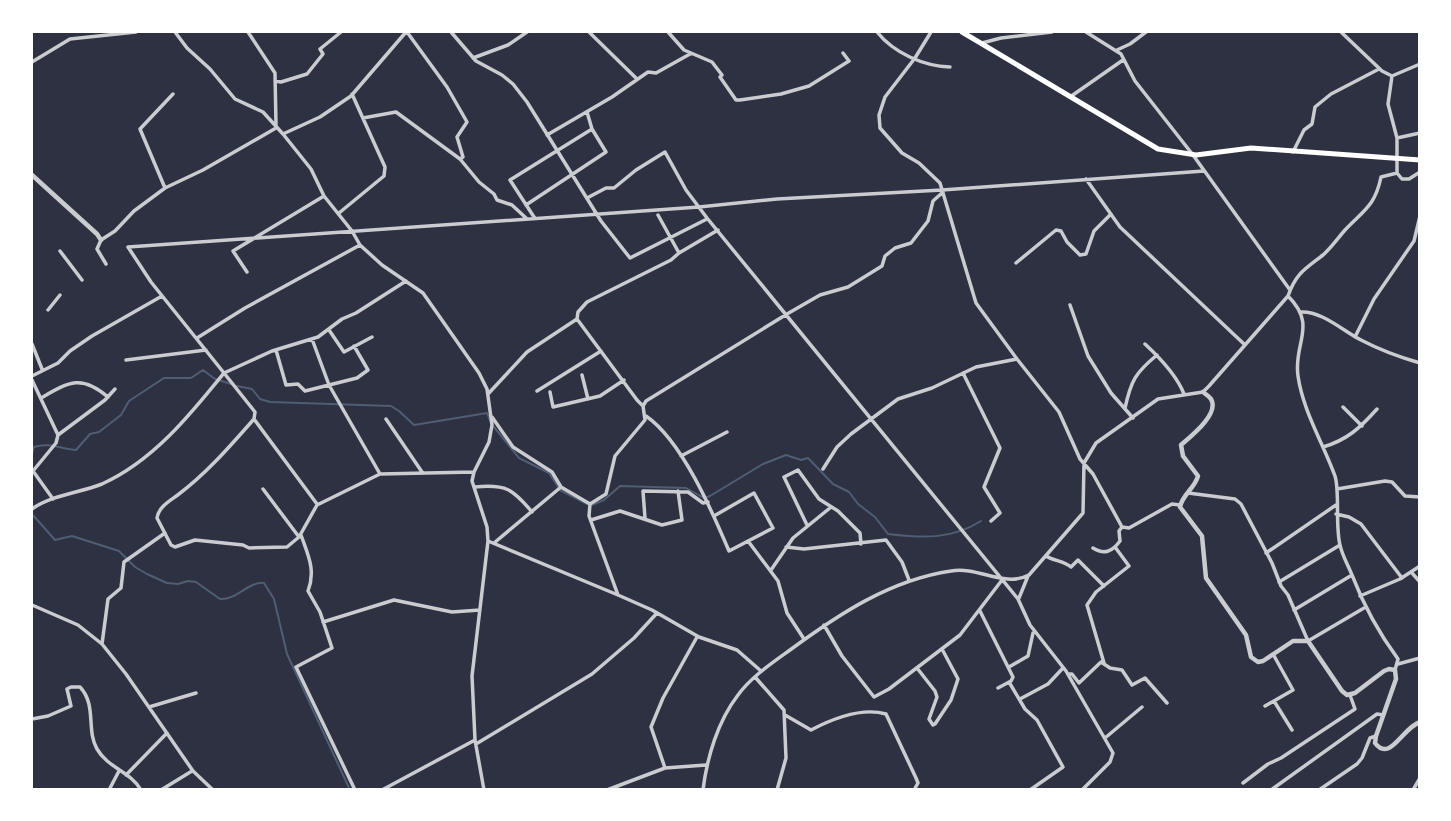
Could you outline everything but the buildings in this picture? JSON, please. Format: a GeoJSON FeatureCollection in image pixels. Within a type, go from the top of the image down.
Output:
{"type":"FeatureCollection","features":[{"type":"Feature","properties":{"kind":"main road"},"geometry":{"type":"LineString","coordinates":[[962,32],[1158,149],[1193,155],[1251,148],[1419,160]]}},
{"type":"Feature","properties":{"kind":"street"},"geometry":{"type":"LineString","coordinates":[[32,62],[70,39],[136,32]]}},
{"type":"Feature","properties":{"kind":"street"},"geometry":{"type":"LineString","coordinates":[[175,32],[235,99],[263,112],[283,134],[311,169],[324,196],[352,231],[360,246],[428,299],[480,373],[488,394],[491,416],[489,442],[474,472],[474,487],[487,527],[488,541],[472,676],[475,742],[484,789]]}},
{"type":"Feature","properties":{"kind":"street"},"geometry":{"type":"LineString","coordinates":[[248,32],[275,73],[276,128]]}},
{"type":"Feature","properties":{"kind":"street"},"geometry":{"type":"LineString","coordinates":[[327,32],[332,38]]}},
{"type":"Feature","properties":{"kind":"street"},"geometry":{"type":"LineString","coordinates":[[275,80],[281,82],[307,74],[323,54],[320,49],[341,32]]}},
{"type":"Feature","properties":{"kind":"street"},"geometry":{"type":"LineString","coordinates":[[283,134],[320,117],[352,94],[407,32],[447,86],[467,122],[457,137],[463,157],[460,159]]}},
{"type":"Feature","properties":{"kind":"street"},"geometry":{"type":"LineString","coordinates":[[451,32],[473,58],[513,84],[596,213],[630,258],[707,218]]}},
{"type":"Feature","properties":{"kind":"street"},"geometry":{"type":"LineString","coordinates":[[473,58],[508,45],[527,32]]}},
{"type":"Feature","properties":{"kind":"street"},"geometry":{"type":"LineString","coordinates":[[589,32],[638,79]]}},
{"type":"Feature","properties":{"kind":"street"},"geometry":{"type":"LineString","coordinates":[[668,32],[690,54],[712,62],[736,100],[780,94],[809,86],[849,61],[843,52]]}},
{"type":"Feature","properties":{"kind":"street"},"geometry":{"type":"LineString","coordinates":[[877,32],[891,47],[936,66],[950,66]]}},
{"type":"Feature","properties":{"kind":"street"},"geometry":{"type":"LineString","coordinates":[[931,32],[881,104],[880,128],[902,153],[937,178],[976,303],[1059,411],[1080,459],[1113,507],[1122,527]]}},
{"type":"Feature","properties":{"kind":"street"},"geometry":{"type":"LineString","coordinates":[[982,43],[1052,32]]}},
{"type":"Feature","properties":{"kind":"street"},"geometry":{"type":"LineString","coordinates":[[1087,32],[1117,50],[1135,81],[1193,155],[1285,287],[1290,290]]}},
{"type":"Feature","properties":{"kind":"street"},"geometry":{"type":"LineString","coordinates":[[1117,50],[1146,32]]}},
{"type":"Feature","properties":{"kind":"street"},"geometry":{"type":"LineString","coordinates":[[1340,32],[1379,69],[1392,76]]}},
{"type":"Feature","properties":{"kind":"street"},"geometry":{"type":"LineString","coordinates":[[547,135],[648,72],[656,73],[690,54]]}},
{"type":"Feature","properties":{"kind":"street"},"geometry":{"type":"LineString","coordinates":[[1070,97],[1123,59]]}},
{"type":"Feature","properties":{"kind":"street"},"geometry":{"type":"LineString","coordinates":[[1392,76],[1419,64]]}},
{"type":"Feature","properties":{"kind":"street"},"geometry":{"type":"LineString","coordinates":[[1293,152],[1304,130],[1312,124],[1315,107],[1331,94],[1379,69]]}},
{"type":"Feature","properties":{"kind":"street"},"geometry":{"type":"LineString","coordinates":[[1392,76],[1388,112],[1397,138],[1397,173],[1402,178],[1409,178],[1419,172]]}},
{"type":"Feature","properties":{"kind":"street"},"geometry":{"type":"LineString","coordinates":[[165,188],[140,130],[173,94]]}},
{"type":"Feature","properties":{"kind":"street"},"geometry":{"type":"LineString","coordinates":[[339,213],[384,176],[385,167],[352,94]]}},
{"type":"Feature","properties":{"kind":"street"},"geometry":{"type":"LineString","coordinates":[[363,118],[396,112],[460,159],[498,200],[512,205],[526,218]]}},
{"type":"Feature","properties":{"kind":"street"},"geometry":{"type":"LineString","coordinates":[[526,205],[606,152],[592,129],[587,112]]}},
{"type":"Feature","properties":{"kind":"street"},"geometry":{"type":"LineString","coordinates":[[106,264],[96,249],[101,240],[115,231],[134,211],[165,188],[203,170],[276,128]]}},
{"type":"Feature","properties":{"kind":"street"},"geometry":{"type":"LineString","coordinates":[[534,217],[510,180],[592,129]]}},
{"type":"Feature","properties":{"kind":"street"},"geometry":{"type":"LineString","coordinates":[[1397,138],[1419,133]]}},
{"type":"Feature","properties":{"kind":"street"},"geometry":{"type":"LineString","coordinates":[[587,198],[606,188],[614,188],[665,152],[679,178],[707,218],[1018,599],[1033,631],[1068,674],[1113,753],[1113,758],[1082,789]]}},
{"type":"Feature","properties":{"kind":"street"},"geometry":{"type":"LineString","coordinates":[[474,472],[380,474],[317,505],[300,536],[287,547],[249,548],[195,540],[175,547],[157,518],[161,508],[194,483],[232,446],[254,419],[255,412],[162,296],[128,247],[699,207],[777,199],[942,191],[1204,171]]}},
{"type":"Feature","properties":{"kind":"street"},"geometry":{"type":"LineString","coordinates":[[1018,599],[1029,575],[1083,513],[1084,463],[1096,443],[1158,399],[1203,392],[1288,296],[1300,272],[1324,254],[1371,205],[1378,194],[1381,177],[1397,173]]}},
{"type":"Feature","properties":{"kind":"street"},"geometry":{"type":"LineString","coordinates":[[32,176],[101,240]]}},
{"type":"Feature","properties":{"kind":"street"},"geometry":{"type":"LineString","coordinates":[[1086,179],[1111,214],[1140,247],[1244,344]]}},
{"type":"Feature","properties":{"kind":"street"},"geometry":{"type":"LineString","coordinates":[[643,406],[651,397],[787,314],[820,295],[848,287],[882,266],[895,248],[911,243],[928,221],[933,201],[942,191]]}},
{"type":"Feature","properties":{"kind":"street"},"geometry":{"type":"LineString","coordinates":[[247,272],[233,251],[324,196]]}},
{"type":"Feature","properties":{"kind":"street"},"geometry":{"type":"LineString","coordinates":[[1016,264],[1056,230],[1061,231],[1067,242],[1080,255],[1086,254],[1094,231],[1111,214]]}},
{"type":"Feature","properties":{"kind":"street"},"geometry":{"type":"LineString","coordinates":[[657,215],[679,253]]}},
{"type":"Feature","properties":{"kind":"street"},"geometry":{"type":"LineString","coordinates":[[1356,337],[1374,299],[1414,241],[1419,216]]}},
{"type":"Feature","properties":{"kind":"street"},"geometry":{"type":"LineString","coordinates":[[618,595],[588,510],[590,503],[606,494],[615,456],[646,416],[643,406],[578,319],[578,312],[587,302],[671,260],[718,230]]}},
{"type":"Feature","properties":{"kind":"street"},"geometry":{"type":"LineString","coordinates":[[197,338],[360,246]]}},
{"type":"Feature","properties":{"kind":"street"},"geometry":{"type":"LineString","coordinates":[[60,251],[82,280]]}},
{"type":"Feature","properties":{"kind":"street"},"geometry":{"type":"LineString","coordinates":[[32,509],[105,482],[146,457],[224,373],[276,350],[312,339],[406,281]]}},
{"type":"Feature","properties":{"kind":"street"},"geometry":{"type":"LineString","coordinates":[[48,310],[60,295]]}},
{"type":"Feature","properties":{"kind":"street"},"geometry":{"type":"LineString","coordinates":[[53,499],[33,471],[56,443],[58,435],[32,378],[42,369],[58,363],[92,336],[162,296]]}},
{"type":"Feature","properties":{"kind":"street"},"geometry":{"type":"LineString","coordinates":[[1288,296],[1301,312],[1304,327],[1297,373],[1322,448],[1336,478],[1336,514],[1340,545],[1364,608],[1398,659],[1396,679],[1376,736],[1377,746],[1389,749],[1406,729],[1419,722]]}},
{"type":"Feature","properties":{"kind":"street"},"geometry":{"type":"LineString","coordinates":[[1070,305],[1088,356],[1111,393],[1133,418]]}},
{"type":"Feature","properties":{"kind":"street"},"geometry":{"type":"LineString","coordinates":[[1301,312],[1320,316],[1398,357],[1419,363]]}},
{"type":"Feature","properties":{"kind":"street"},"geometry":{"type":"LineString","coordinates":[[488,394],[527,352],[578,319]]}},
{"type":"Feature","properties":{"kind":"street"},"geometry":{"type":"LineString","coordinates":[[328,330],[344,352],[372,337]]}},
{"type":"Feature","properties":{"kind":"street"},"geometry":{"type":"LineString","coordinates":[[312,339],[328,385],[380,474]]}},
{"type":"Feature","properties":{"kind":"street"},"geometry":{"type":"LineString","coordinates":[[32,344],[42,369]]}},
{"type":"Feature","properties":{"kind":"street"},"geometry":{"type":"LineString","coordinates":[[1145,344],[1180,383],[1184,394]]}},
{"type":"Feature","properties":{"kind":"street"},"geometry":{"type":"LineString","coordinates":[[276,350],[286,385],[298,384],[305,391],[357,378],[368,370],[354,346]]}},
{"type":"Feature","properties":{"kind":"street"},"geometry":{"type":"LineString","coordinates":[[126,360],[206,350]]}},
{"type":"Feature","properties":{"kind":"street"},"geometry":{"type":"LineString","coordinates":[[537,391],[601,351]]}},
{"type":"Feature","properties":{"kind":"street"},"geometry":{"type":"LineString","coordinates":[[1125,408],[1130,384],[1138,371],[1157,355]]}},
{"type":"Feature","properties":{"kind":"street"},"geometry":{"type":"LineString","coordinates":[[823,469],[837,447],[898,399],[932,388],[976,368],[1017,359]]}},
{"type":"Feature","properties":{"kind":"street"},"geometry":{"type":"LineString","coordinates":[[963,373],[1000,448],[984,487],[1000,513],[991,521]]}},
{"type":"Feature","properties":{"kind":"street"},"geometry":{"type":"LineString","coordinates":[[582,375],[588,399]]}},
{"type":"Feature","properties":{"kind":"street"},"geometry":{"type":"LineString","coordinates":[[550,392],[553,407],[600,396],[624,380]]}},
{"type":"Feature","properties":{"kind":"street"},"geometry":{"type":"LineString","coordinates":[[41,398],[68,383],[85,382],[108,397]]}},
{"type":"Feature","properties":{"kind":"street"},"geometry":{"type":"LineString","coordinates":[[58,435],[115,389]]}},
{"type":"Feature","properties":{"kind":"street"},"geometry":{"type":"LineString","coordinates":[[1180,505],[1198,476],[1181,450],[1181,445],[1200,428],[1211,413],[1212,400],[1203,392]]}},
{"type":"Feature","properties":{"kind":"street"},"geometry":{"type":"LineString","coordinates":[[1343,407],[1362,426]]}},
{"type":"Feature","properties":{"kind":"street"},"geometry":{"type":"LineString","coordinates":[[1322,448],[1344,440],[1362,426],[1377,409]]}},
{"type":"Feature","properties":{"kind":"street"},"geometry":{"type":"LineString","coordinates":[[491,416],[513,447],[552,472],[561,486],[590,503]]}},
{"type":"Feature","properties":{"kind":"street"},"geometry":{"type":"LineString","coordinates":[[646,416],[654,421],[681,456],[708,502],[714,516],[729,551],[773,528],[754,494],[714,516]]}},
{"type":"Feature","properties":{"kind":"street"},"geometry":{"type":"LineString","coordinates":[[254,419],[317,505]]}},
{"type":"Feature","properties":{"kind":"street"},"geometry":{"type":"LineString","coordinates":[[386,419],[422,472]]}},
{"type":"Feature","properties":{"kind":"street"},"geometry":{"type":"LineString","coordinates":[[681,456],[727,432]]}},
{"type":"Feature","properties":{"kind":"street"},"geometry":{"type":"LineString","coordinates":[[807,526],[784,477],[798,470],[818,499],[838,511],[860,533],[861,544]]}},
{"type":"Feature","properties":{"kind":"street"},"geometry":{"type":"LineString","coordinates":[[1336,489],[1385,481],[1392,482],[1405,496],[1419,497]]}},
{"type":"Feature","properties":{"kind":"street"},"geometry":{"type":"LineString","coordinates":[[474,487],[491,485],[516,492],[533,512]]}},
{"type":"Feature","properties":{"kind":"street"},"geometry":{"type":"LineString","coordinates":[[494,543],[561,486]]}},
{"type":"Feature","properties":{"kind":"street"},"geometry":{"type":"LineString","coordinates":[[263,489],[300,536],[313,569],[308,591],[332,648],[296,667],[355,789]]}},
{"type":"Feature","properties":{"kind":"street"},"geometry":{"type":"LineString","coordinates":[[646,519],[643,491],[688,492],[702,503],[708,502]]}},
{"type":"Feature","properties":{"kind":"street"},"geometry":{"type":"LineString","coordinates":[[591,520],[620,511],[662,525],[682,520],[678,491]]}},
{"type":"Feature","properties":{"kind":"street"},"geometry":{"type":"LineString","coordinates":[[1188,493],[1238,501],[1308,640],[1342,691],[1350,695],[1355,709],[1243,783]]}},
{"type":"Feature","properties":{"kind":"street"},"geometry":{"type":"LineString","coordinates":[[1122,527],[1129,528],[1172,504],[1180,505],[1202,536],[1206,578],[1246,635],[1251,657],[1258,662],[1293,641],[1308,640],[1364,608]]}},
{"type":"Feature","properties":{"kind":"street"},"geometry":{"type":"LineString","coordinates":[[1266,552],[1336,505]]}},
{"type":"Feature","properties":{"kind":"street"},"geometry":{"type":"LineString","coordinates":[[771,570],[793,538],[830,508]]}},
{"type":"Feature","properties":{"kind":"street"},"geometry":{"type":"LineString","coordinates":[[1336,514],[1361,524],[1402,578]]}},
{"type":"Feature","properties":{"kind":"street"},"geometry":{"type":"LineString","coordinates":[[1093,548],[1101,553],[1115,547],[1120,541],[1119,531],[1122,527]]}},
{"type":"Feature","properties":{"kind":"street"},"geometry":{"type":"LineString","coordinates":[[102,644],[107,599],[121,588],[124,562],[165,533]]}},
{"type":"Feature","properties":{"kind":"street"},"geometry":{"type":"LineString","coordinates":[[786,547],[804,549],[886,540],[902,562],[909,580]]}},
{"type":"Feature","properties":{"kind":"street"},"geometry":{"type":"LineString","coordinates":[[488,541],[618,595],[697,636],[737,650],[761,671]]}},
{"type":"Feature","properties":{"kind":"street"},"geometry":{"type":"LineString","coordinates":[[748,541],[778,581],[787,613],[804,639]]}},
{"type":"Feature","properties":{"kind":"street"},"geometry":{"type":"LineString","coordinates":[[1279,582],[1340,545]]}},
{"type":"Feature","properties":{"kind":"street"},"geometry":{"type":"LineString","coordinates":[[1115,547],[1129,566],[1096,592],[1087,605],[1097,643],[1104,663],[1110,668],[1122,670],[1132,684],[1145,678],[1167,703]]}},
{"type":"Feature","properties":{"kind":"street"},"geometry":{"type":"LineString","coordinates":[[1046,556],[1071,567],[1078,560],[1104,586]]}},
{"type":"Feature","properties":{"kind":"street"},"geometry":{"type":"LineString","coordinates":[[1360,596],[1402,578],[1419,566]]}},
{"type":"Feature","properties":{"kind":"street"},"geometry":{"type":"LineString","coordinates":[[703,789],[711,750],[732,704],[761,671],[824,625],[868,599],[909,580],[954,570],[1007,580],[1021,579],[1029,575]]}},
{"type":"Feature","properties":{"kind":"street"},"geometry":{"type":"LineString","coordinates":[[1411,572],[1419,582]]}},
{"type":"Feature","properties":{"kind":"street"},"geometry":{"type":"LineString","coordinates":[[1294,610],[1352,575]]}},
{"type":"Feature","properties":{"kind":"street"},"geometry":{"type":"LineString","coordinates":[[824,625],[842,656],[874,697],[960,635],[1001,579]]}},
{"type":"Feature","properties":{"kind":"street"},"geometry":{"type":"LineString","coordinates":[[323,622],[394,600],[452,612],[480,610]]}},
{"type":"Feature","properties":{"kind":"street"},"geometry":{"type":"LineString","coordinates":[[32,604],[78,625],[102,644],[193,771],[213,789]]}},
{"type":"Feature","properties":{"kind":"street"},"geometry":{"type":"LineString","coordinates":[[980,611],[1013,677],[998,688]]}},
{"type":"Feature","properties":{"kind":"street"},"geometry":{"type":"LineString","coordinates":[[382,789],[475,742],[592,674],[627,645],[657,613]]}},
{"type":"Feature","properties":{"kind":"street"},"geometry":{"type":"LineString","coordinates":[[1009,667],[1028,656],[1033,631]]}},
{"type":"Feature","properties":{"kind":"street"},"geometry":{"type":"LineString","coordinates":[[666,768],[652,727],[663,698],[697,636]]}},
{"type":"Feature","properties":{"kind":"street"},"geometry":{"type":"LineString","coordinates":[[917,667],[935,691],[937,698],[929,719],[933,725],[951,700],[958,679],[958,674],[942,649]]}},
{"type":"Feature","properties":{"kind":"street"},"geometry":{"type":"LineString","coordinates":[[1265,706],[1293,690],[1273,654]]}},
{"type":"Feature","properties":{"kind":"street"},"geometry":{"type":"LineString","coordinates":[[1398,664],[1419,658]]}},
{"type":"Feature","properties":{"kind":"street"},"geometry":{"type":"LineString","coordinates":[[1068,674],[1072,674],[1079,683],[1099,663],[1104,663]]}},
{"type":"Feature","properties":{"kind":"street"},"geometry":{"type":"LineString","coordinates":[[1019,700],[1048,684],[1063,668]]}},
{"type":"Feature","properties":{"kind":"street"},"geometry":{"type":"LineString","coordinates":[[1350,695],[1384,671],[1395,670]]}},
{"type":"Feature","properties":{"kind":"street"},"geometry":{"type":"LineString","coordinates":[[755,677],[784,710],[785,715],[786,758],[777,789]]}},
{"type":"Feature","properties":{"kind":"street"},"geometry":{"type":"LineString","coordinates":[[1009,682],[1029,714],[1037,720],[1063,767],[1030,789]]}},
{"type":"Feature","properties":{"kind":"street"},"geometry":{"type":"LineString","coordinates":[[32,719],[48,716],[71,706],[66,689],[80,687],[90,704],[97,750],[119,771],[134,778],[141,789]]}},
{"type":"Feature","properties":{"kind":"street"},"geometry":{"type":"LineString","coordinates":[[149,707],[196,694]]}},
{"type":"Feature","properties":{"kind":"street"},"geometry":{"type":"LineString","coordinates":[[1274,701],[1292,730]]}},
{"type":"Feature","properties":{"kind":"street"},"geometry":{"type":"LineString","coordinates":[[1105,738],[1142,707]]}},
{"type":"Feature","properties":{"kind":"street"},"geometry":{"type":"LineString","coordinates":[[785,715],[811,730],[858,712],[886,714],[918,783],[914,789]]}},
{"type":"Feature","properties":{"kind":"street"},"geometry":{"type":"LineString","coordinates":[[1271,789],[1377,714],[1383,715]]}},
{"type":"Feature","properties":{"kind":"street"},"geometry":{"type":"LineString","coordinates":[[125,775],[167,733]]}},
{"type":"Feature","properties":{"kind":"street"},"geometry":{"type":"LineString","coordinates":[[1319,789],[1357,764],[1370,738],[1376,736]]}},
{"type":"Feature","properties":{"kind":"street"},"geometry":{"type":"LineString","coordinates":[[607,789],[666,768],[707,765]]}},
{"type":"Feature","properties":{"kind":"street"},"geometry":{"type":"LineString","coordinates":[[109,789],[119,771]]}},
{"type":"Feature","properties":{"kind":"street"},"geometry":{"type":"LineString","coordinates":[[161,789],[193,771]]}},
{"type":"Feature","properties":{"kind":"street"},"geometry":{"type":"LineString","coordinates":[[1413,789],[1419,778]]}},
{"type":"Feature","properties":{"kind":"waterway"},"geometry":{"type":"LineString","coordinates":[[32,454],[34,447],[39,446],[50,445],[76,450],[90,434],[99,432],[121,415],[129,401],[164,378],[191,378],[203,370],[215,379],[231,384]]}},
{"type":"Feature","properties":{"kind":"waterway"},"geometry":{"type":"LineString","coordinates":[[237,386],[252,389],[260,399],[270,402],[391,406],[414,425],[487,413],[491,423]]}},
{"type":"Feature","properties":{"kind":"waterway"},"geometry":{"type":"LineString","coordinates":[[494,427],[519,458],[549,473],[560,490],[587,504]]}},
{"type":"Feature","properties":{"kind":"waterway"},"geometry":{"type":"LineString","coordinates":[[592,505],[604,500],[620,486],[686,488],[704,498],[763,464],[786,455],[801,460],[808,458],[833,484],[849,492],[888,534],[947,535],[981,521]]}},
{"type":"Feature","properties":{"kind":"waterway"},"geometry":{"type":"LineString","coordinates":[[32,514],[55,540],[72,536],[119,551],[135,567],[147,574],[167,583],[196,582],[220,599],[232,597],[253,585],[264,583],[274,599],[287,654],[350,790]]}}]}
